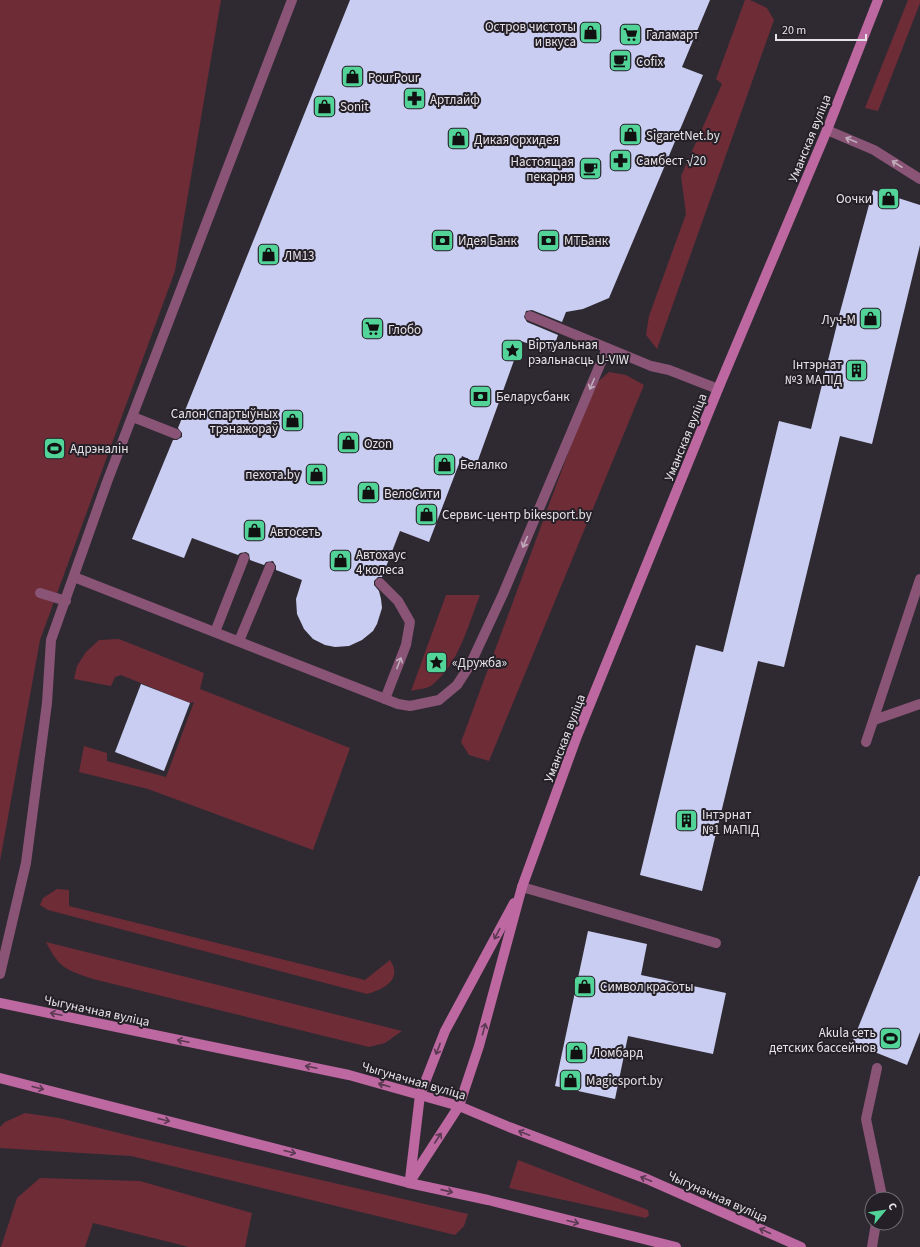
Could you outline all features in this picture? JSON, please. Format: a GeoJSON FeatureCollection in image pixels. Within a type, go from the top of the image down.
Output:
{"type":"FeatureCollection","features":[{"type":"Feature","properties":{"kind":"main road","name":"Уманская вуліца"},"geometry":{"type":"LineString","coordinates":[[409,1183],[459,1106],[479,1046],[522,887],[577,736],[718,390],[827,130],[878,0]]}},
{"type":"Feature","properties":{"kind":"main road","name":"Уманская вуліца"},"geometry":{"type":"LineString","coordinates":[[409,1183],[420,1095],[445,1031],[522,887]]}},
{"type":"Feature","properties":{"kind":"main road","name":"Чыгуначная вуліца"},"geometry":{"type":"LineString","coordinates":[[0,1003],[349,1075],[459,1106],[509,1127],[647,1179],[800,1247]]}},
{"type":"Feature","properties":{"kind":"main road"},"geometry":{"type":"LineString","coordinates":[[0,1078],[409,1183],[488,1200],[676,1247]]}},
{"type":"Feature","properties":{"kind":"street"},"geometry":{"type":"LineString","coordinates":[[0,974],[27,855],[47,703],[51,640],[132,417],[292,0]]}},
{"type":"Feature","properties":{"kind":"street"},"geometry":{"type":"LineString","coordinates":[[827,130],[874,150],[920,179]]}},
{"type":"Feature","properties":{"kind":"street"},"geometry":{"type":"LineString","coordinates":[[530,316],[651,366],[669,370],[718,390]]}},
{"type":"Feature","properties":{"kind":"street"},"geometry":{"type":"LineString","coordinates":[[74,577],[385,699],[410,706],[439,700],[457,685],[470,665],[503,594],[607,348]]}},
{"type":"Feature","properties":{"kind":"street"},"geometry":{"type":"LineString","coordinates":[[132,417],[176,434]]}},
{"type":"Feature","properties":{"kind":"street"},"geometry":{"type":"LineString","coordinates":[[215,632],[244,558]]}},
{"type":"Feature","properties":{"kind":"street"},"geometry":{"type":"LineString","coordinates":[[240,642],[270,567]]}},
{"type":"Feature","properties":{"kind":"street"},"geometry":{"type":"LineString","coordinates":[[866,742],[920,579]]}},
{"type":"Feature","properties":{"kind":"street"},"geometry":{"type":"LineString","coordinates":[[380,583],[398,601],[410,622],[406,645],[385,699]]}},
{"type":"Feature","properties":{"kind":"street"},"geometry":{"type":"LineString","coordinates":[[40,593],[66,601]]}},
{"type":"Feature","properties":{"kind":"street"},"geometry":{"type":"LineString","coordinates":[[874,720],[920,704]]}},
{"type":"Feature","properties":{"kind":"street"},"geometry":{"type":"LineString","coordinates":[[522,887],[716,943]]}},
{"type":"Feature","properties":{"kind":"street"},"geometry":{"type":"LineString","coordinates":[[877,1068],[866,1119],[881,1191]]}},
{"type":"Feature","properties":{"kind":"street"},"geometry":{"type":"LineString","coordinates":[[872,1247],[875,1231]]}},
{"type":"Feature","properties":{"kind":"shaded area"},"geometry":{"type":"Polygon","coordinates":[[[0,0],[221,0],[175,271],[40,640],[0,861],[0,0]]]}},
{"type":"Feature","properties":{"kind":"shaded area"},"geometry":{"type":"Polygon","coordinates":[[[745,0],[750,0],[767,8],[774,20],[657,349],[646,335],[649,316],[686,214],[681,176],[722,84],[716,79],[745,0]]]}},
{"type":"Feature","properties":{"kind":"shaded area"},"geometry":{"type":"Polygon","coordinates":[[[908,0],[920,0],[920,3],[878,111],[865,108],[908,0]]]}},
{"type":"Feature","properties":{"kind":"shaded area"},"geometry":{"type":"Polygon","coordinates":[[[609,372],[626,375],[644,385],[489,761],[469,755],[461,742],[593,386],[609,372]]]}},
{"type":"Feature","properties":{"kind":"shaded area"},"geometry":{"type":"Polygon","coordinates":[[[446,595],[480,595],[462,643],[449,666],[430,686],[411,691],[446,595]]]}},
{"type":"Feature","properties":{"kind":"shaded area"},"geometry":{"type":"Polygon","coordinates":[[[119,639],[204,673],[200,689],[350,748],[313,850],[148,789],[79,772],[84,746],[107,753],[107,761],[166,777],[194,702],[190,703],[121,675],[115,677],[111,686],[74,679],[77,666],[86,652],[99,640],[119,639]]]}},
{"type":"Feature","properties":{"kind":"shaded area"},"geometry":{"type":"Polygon","coordinates":[[[57,889],[69,890],[69,906],[365,980],[390,960],[394,967],[393,979],[386,986],[367,994],[48,910],[40,905],[43,898],[57,889]]]}},
{"type":"Feature","properties":{"kind":"shaded area"},"geometry":{"type":"Polygon","coordinates":[[[46,942],[402,1031],[385,1043],[369,1047],[93,979],[64,967],[55,958],[46,942]]]}},
{"type":"Feature","properties":{"kind":"shaded area"},"geometry":{"type":"Polygon","coordinates":[[[25,1113],[59,1118],[468,1214],[464,1226],[455,1235],[131,1156],[0,1148],[0,1127],[5,1122],[25,1113]]]}},
{"type":"Feature","properties":{"kind":"shaded area"},"geometry":{"type":"Polygon","coordinates":[[[518,1160],[648,1210],[649,1215],[646,1218],[509,1188],[518,1160]]]}},
{"type":"Feature","properties":{"kind":"shaded area"},"geometry":{"type":"Polygon","coordinates":[[[40,1178],[140,1181],[252,1213],[245,1247],[189,1247],[93,1223],[85,1247],[1,1247],[17,1198],[40,1178]]]}},
{"type":"Feature","properties":{"kind":"building","name":"Глобо"},"geometry":{"type":"Polygon","coordinates":[[[350,0],[710,0],[682,67],[703,75],[609,298],[583,309],[566,312],[562,322],[532,310],[526,311],[524,317],[527,322],[558,335],[552,352],[521,341],[477,463],[462,456],[429,542],[400,531],[382,577],[378,577],[374,581],[374,585],[379,591],[382,608],[377,624],[373,631],[362,640],[349,646],[335,647],[325,645],[313,639],[304,629],[297,614],[296,599],[302,580],[276,570],[276,566],[273,561],[266,562],[264,565],[250,560],[249,554],[246,552],[238,555],[192,538],[184,558],[132,539],[173,440],[177,440],[182,437],[182,433],[178,428],[350,0]]]}},
{"type":"Feature","properties":{"kind":"building"},"geometry":{"type":"Polygon","coordinates":[[[873,190],[920,205],[920,245],[872,444],[840,436],[784,667],[758,661],[702,891],[640,875],[696,645],[723,652],[779,421],[811,429],[840,312],[873,190]]]}},
{"type":"Feature","properties":{"kind":"building"},"geometry":{"type":"Polygon","coordinates":[[[141,684],[190,703],[164,771],[115,752],[141,684]]]}},
{"type":"Feature","properties":{"kind":"building"},"geometry":{"type":"Polygon","coordinates":[[[919,876],[920,1032],[907,1065],[852,1043],[919,876]]]}},
{"type":"Feature","properties":{"kind":"building"},"geometry":{"type":"Polygon","coordinates":[[[588,931],[647,944],[641,975],[726,993],[713,1054],[628,1036],[615,1099],[555,1086],[588,931]]]}},
{"type":"Feature","properties":{"kind":"place","name":"Остров чистоты и вкуса"},"geometry":{"type":"Point","coordinates":[591,33]}},
{"type":"Feature","properties":{"kind":"place","name":"Галамарт"},"geometry":{"type":"Point","coordinates":[630,34]}},
{"type":"Feature","properties":{"kind":"place","name":"Cofix"},"geometry":{"type":"Point","coordinates":[621,61]}},
{"type":"Feature","properties":{"kind":"place","name":"PourPour"},"geometry":{"type":"Point","coordinates":[353,77]}},
{"type":"Feature","properties":{"kind":"place","name":"Артлайф"},"geometry":{"type":"Point","coordinates":[415,99]}},
{"type":"Feature","properties":{"kind":"place","name":"Sonit"},"geometry":{"type":"Point","coordinates":[324,106]}},
{"type":"Feature","properties":{"kind":"place","name":"SigaretNet.by"},"geometry":{"type":"Point","coordinates":[630,135]}},
{"type":"Feature","properties":{"kind":"place","name":"Дикая орхидея"},"geometry":{"type":"Point","coordinates":[459,139]}},
{"type":"Feature","properties":{"kind":"place","name":"Самбест √20"},"geometry":{"type":"Point","coordinates":[621,160]}},
{"type":"Feature","properties":{"kind":"place","name":"Настоящая пекарня"},"geometry":{"type":"Point","coordinates":[590,168]}},
{"type":"Feature","properties":{"kind":"place","name":"Оочки"},"geometry":{"type":"Point","coordinates":[888,198]}},
{"type":"Feature","properties":{"kind":"place","name":"Идея Банк"},"geometry":{"type":"Point","coordinates":[443,240]}},
{"type":"Feature","properties":{"kind":"place","name":"МТБанк"},"geometry":{"type":"Point","coordinates":[548,240]}},
{"type":"Feature","properties":{"kind":"place","name":"ЛМ13"},"geometry":{"type":"Point","coordinates":[268,255]}},
{"type":"Feature","properties":{"kind":"place","name":"Луч-М"},"geometry":{"type":"Point","coordinates":[871,319]}},
{"type":"Feature","properties":{"kind":"place","name":"Глобо"},"geometry":{"type":"Point","coordinates":[372,329]}},
{"type":"Feature","properties":{"kind":"place","name":"Віртуальная рэальнасць U-VIW"},"geometry":{"type":"Point","coordinates":[513,351]}},
{"type":"Feature","properties":{"kind":"place","name":"Інтэрнат №3 МАПІД"},"geometry":{"type":"Point","coordinates":[857,371]}},
{"type":"Feature","properties":{"kind":"place","name":"Беларусбанк"},"geometry":{"type":"Point","coordinates":[480,396]}},
{"type":"Feature","properties":{"kind":"place","name":"Салон спартыўных трэнажораў"},"geometry":{"type":"Point","coordinates":[293,420]}},
{"type":"Feature","properties":{"kind":"place","name":"Ozon"},"geometry":{"type":"Point","coordinates":[348,443]}},
{"type":"Feature","properties":{"kind":"place","name":"Адрэналін"},"geometry":{"type":"Point","coordinates":[55,448]}},
{"type":"Feature","properties":{"kind":"place","name":"Белалко"},"geometry":{"type":"Point","coordinates":[444,464]}},
{"type":"Feature","properties":{"kind":"place","name":"пехота.by"},"geometry":{"type":"Point","coordinates":[316,474]}},
{"type":"Feature","properties":{"kind":"place","name":"ВелоСити"},"geometry":{"type":"Point","coordinates":[368,493]}},
{"type":"Feature","properties":{"kind":"place","name":"Сервис-центр bikesport.by"},"geometry":{"type":"Point","coordinates":[426,514]}},
{"type":"Feature","properties":{"kind":"place","name":"Автосеть"},"geometry":{"type":"Point","coordinates":[255,531]}},
{"type":"Feature","properties":{"kind":"place","name":"Автохаус 4 колеса"},"geometry":{"type":"Point","coordinates":[341,561]}},
{"type":"Feature","properties":{"kind":"place","name":"«Дружба»"},"geometry":{"type":"Point","coordinates":[437,662]}},
{"type":"Feature","properties":{"kind":"place","name":"Інтэрнат №1 МАПІД"},"geometry":{"type":"Point","coordinates":[686,821]}},
{"type":"Feature","properties":{"kind":"place","name":"Символ красоты"},"geometry":{"type":"Point","coordinates":[585,986]}},
{"type":"Feature","properties":{"kind":"place","name":"Akula сеть детских бассейнов"},"geometry":{"type":"Point","coordinates":[891,1039]}},
{"type":"Feature","properties":{"kind":"place","name":"Ломбард"},"geometry":{"type":"Point","coordinates":[576,1052]}},
{"type":"Feature","properties":{"kind":"place","name":"Magicsport.by"},"geometry":{"type":"Point","coordinates":[570,1080]}}]}
